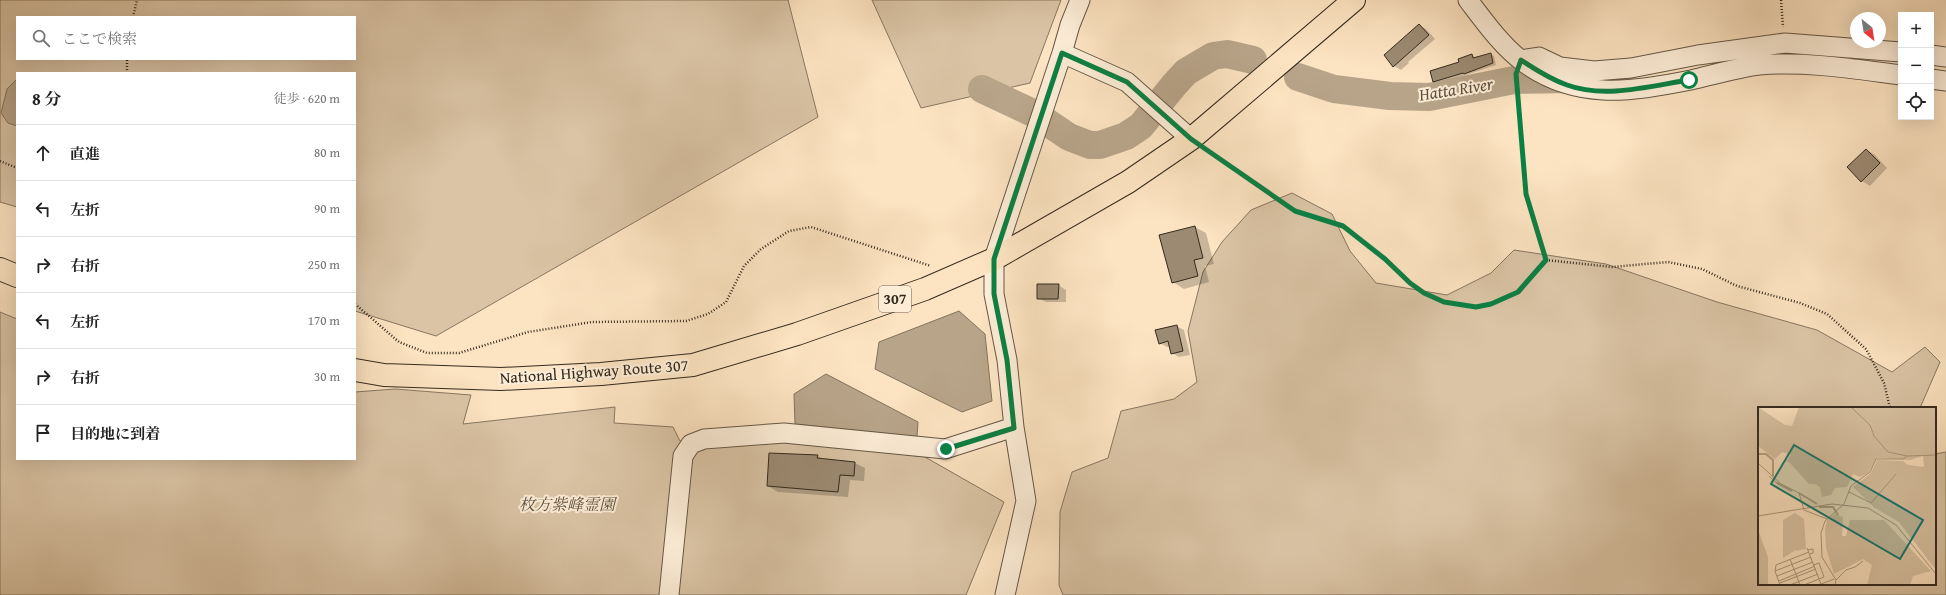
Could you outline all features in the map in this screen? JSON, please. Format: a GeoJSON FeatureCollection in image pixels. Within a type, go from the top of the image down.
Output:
{"type":"FeatureCollection","features":[{"type":"Feature","properties":{"kind":"highway","name":"National Highway Route 307"},"geometry":{"type":"LineString","coordinates":[[356,370],[384,375],[501,378],[601,374],[693,365],[797,334],[925,289],[994,259],[1128,182],[1191,139],[1354,0]]}},
{"type":"Feature","properties":{"kind":"highway"},"geometry":{"type":"LineString","coordinates":[[0,270],[16,276]]}},
{"type":"Feature","properties":{"kind":"street"},"geometry":{"type":"LineString","coordinates":[[1004,595],[1026,501],[1014,428],[1007,360],[994,294],[994,259],[1070,25],[1080,0]]}},
{"type":"Feature","properties":{"kind":"street"},"geometry":{"type":"LineString","coordinates":[[1468,0],[1497,37],[1521,60],[1542,74],[1568,85],[1596,91],[1623,90],[1689,80],[1758,65],[1796,64],[1898,75]]}},
{"type":"Feature","properties":{"kind":"street"},"geometry":{"type":"LineString","coordinates":[[1521,60],[1539,57],[1560,67],[1601,70],[1631,68],[1698,55],[1784,42],[1898,52]]}},
{"type":"Feature","properties":{"kind":"street"},"geometry":{"type":"LineString","coordinates":[[1062,53],[1127,82],[1191,139]]}},
{"type":"Feature","properties":{"kind":"street"},"geometry":{"type":"LineString","coordinates":[[1934,55],[1946,57]]}},
{"type":"Feature","properties":{"kind":"street"},"geometry":{"type":"LineString","coordinates":[[1934,79],[1946,81]]}},
{"type":"Feature","properties":{"kind":"street"},"geometry":{"type":"LineString","coordinates":[[669,595],[683,456],[691,444],[704,439],[784,433],[946,449],[1014,428]]}},
{"type":"Feature","properties":{"kind":"path"},"geometry":{"type":"LineString","coordinates":[[133,16],[137,0]]}},
{"type":"Feature","properties":{"kind":"path"},"geometry":{"type":"LineString","coordinates":[[1781,0],[1784,42]]}},
{"type":"Feature","properties":{"kind":"path"},"geometry":{"type":"LineString","coordinates":[[127,60],[127,72]]}},
{"type":"Feature","properties":{"kind":"path"},"geometry":{"type":"LineString","coordinates":[[1521,60],[1516,74],[1526,194],[1546,260]]}},
{"type":"Feature","properties":{"kind":"path"},"geometry":{"type":"LineString","coordinates":[[1191,139],[1295,211],[1343,226],[1385,259],[1410,283],[1424,293],[1444,302],[1476,307],[1491,304],[1518,292],[1546,260]]}},
{"type":"Feature","properties":{"kind":"path"},"geometry":{"type":"LineString","coordinates":[[0,161],[16,168]]}},
{"type":"Feature","properties":{"kind":"path"},"geometry":{"type":"LineString","coordinates":[[356,305],[400,342],[427,353],[459,353],[528,332],[592,322],[686,322],[708,314],[726,302],[744,266],[761,249],[789,231],[811,227],[957,275]]}},
{"type":"Feature","properties":{"kind":"path"},"geometry":{"type":"LineString","coordinates":[[1546,260],[1612,267],[1668,262],[1702,269],[1737,286],[1807,306],[1827,314],[1866,349],[1884,383],[1890,407]]}},
{"type":"Feature","properties":{"kind":"green space"},"geometry":{"type":"Polygon","coordinates":[[[0,0],[788,0],[818,117],[436,336],[356,311],[356,72],[16,72],[16,207],[0,202],[0,0]]]}},
{"type":"Feature","properties":{"kind":"green space"},"geometry":{"type":"Polygon","coordinates":[[[872,0],[1061,0],[1030,83],[921,108],[872,0]]]}},
{"type":"Feature","properties":{"kind":"green space"},"geometry":{"type":"Polygon","coordinates":[[[1292,193],[1332,214],[1350,251],[1376,283],[1447,295],[1491,273],[1514,250],[1606,264],[1717,302],[1817,330],[1892,372],[1925,347],[1940,362],[1920,407],[1758,407],[1758,585],[1936,585],[1936,454],[1946,452],[1946,595],[1063,595],[1059,585],[1060,512],[1072,472],[1108,458],[1121,411],[1174,399],[1197,382],[1188,331],[1203,272],[1222,242],[1251,210],[1292,193]]]}},
{"type":"Feature","properties":{"kind":"green space","name":"枚方紫峰霊園"},"geometry":{"type":"Polygon","coordinates":[[[0,312],[16,319],[16,460],[356,460],[356,392],[395,389],[471,395],[463,424],[615,407],[614,423],[673,427],[680,441],[702,446],[796,440],[925,457],[1004,502],[966,595],[0,595],[0,312]]]}},
{"type":"Feature","properties":{"kind":"shaded area"},"geometry":{"type":"Polygon","coordinates":[[[16,80],[16,126],[8,123],[1,113],[7,89],[16,80]]]}},
{"type":"Feature","properties":{"kind":"shaded area"},"geometry":{"type":"Polygon","coordinates":[[[959,311],[985,334],[992,401],[962,412],[875,369],[879,342],[959,311]]]}},
{"type":"Feature","properties":{"kind":"shaded area"},"geometry":{"type":"Polygon","coordinates":[[[826,374],[918,422],[917,437],[795,424],[794,394],[826,374]]]}},
{"type":"Feature","properties":{"kind":"building"},"geometry":{"type":"Polygon","coordinates":[[[1419,24],[1429,35],[1393,67],[1384,55],[1419,24]]]}},
{"type":"Feature","properties":{"kind":"building"},"geometry":{"type":"Polygon","coordinates":[[[1491,53],[1493,63],[1464,74],[1463,73],[1433,82],[1430,71],[1459,62],[1458,59],[1472,54],[1473,58],[1491,53]]]}},
{"type":"Feature","properties":{"kind":"building"},"geometry":{"type":"Polygon","coordinates":[[[1866,149],[1880,163],[1861,182],[1847,167],[1866,149]]]}},
{"type":"Feature","properties":{"kind":"building"},"geometry":{"type":"Polygon","coordinates":[[[1195,226],[1203,258],[1194,260],[1198,276],[1172,283],[1159,235],[1195,226]]]}},
{"type":"Feature","properties":{"kind":"building"},"geometry":{"type":"Polygon","coordinates":[[[1037,284],[1059,284],[1058,299],[1037,299],[1037,284]]]}},
{"type":"Feature","properties":{"kind":"building"},"geometry":{"type":"Polygon","coordinates":[[[1177,325],[1183,351],[1171,354],[1168,341],[1159,344],[1155,330],[1177,325]]]}},
{"type":"Feature","properties":{"kind":"building"},"geometry":{"type":"Polygon","coordinates":[[[769,453],[818,455],[817,458],[855,462],[854,476],[840,475],[838,492],[767,486],[769,453]]]}},
{"type":"Feature","properties":{"kind":"waterway","name":"Hatta River"},"geometry":{"type":"LineString","coordinates":[[982,89],[1035,114],[1069,137],[1090,145],[1100,145],[1126,136],[1141,126],[1186,72],[1213,56],[1227,54],[1253,60]]}},
{"type":"Feature","properties":{"kind":"waterway","name":"Hatta River"},"geometry":{"type":"LineString","coordinates":[[1298,77],[1334,89],[1390,96],[1429,97],[1514,80],[1573,79]]}},
{"type":"Feature","properties":{"kind":"route"},"geometry":{"type":"LineString","coordinates":[[946,449],[1014,428],[1007,360],[994,294],[994,259],[1062,53],[1127,82],[1191,139],[1261,186],[1295,211],[1343,226],[1385,259],[1410,283],[1424,293],[1444,302],[1476,307],[1491,304],[1518,292],[1546,260],[1526,194],[1520,105],[1516,74],[1521,60],[1542,74],[1568,85],[1596,91],[1623,90],[1689,80]]}}]}
